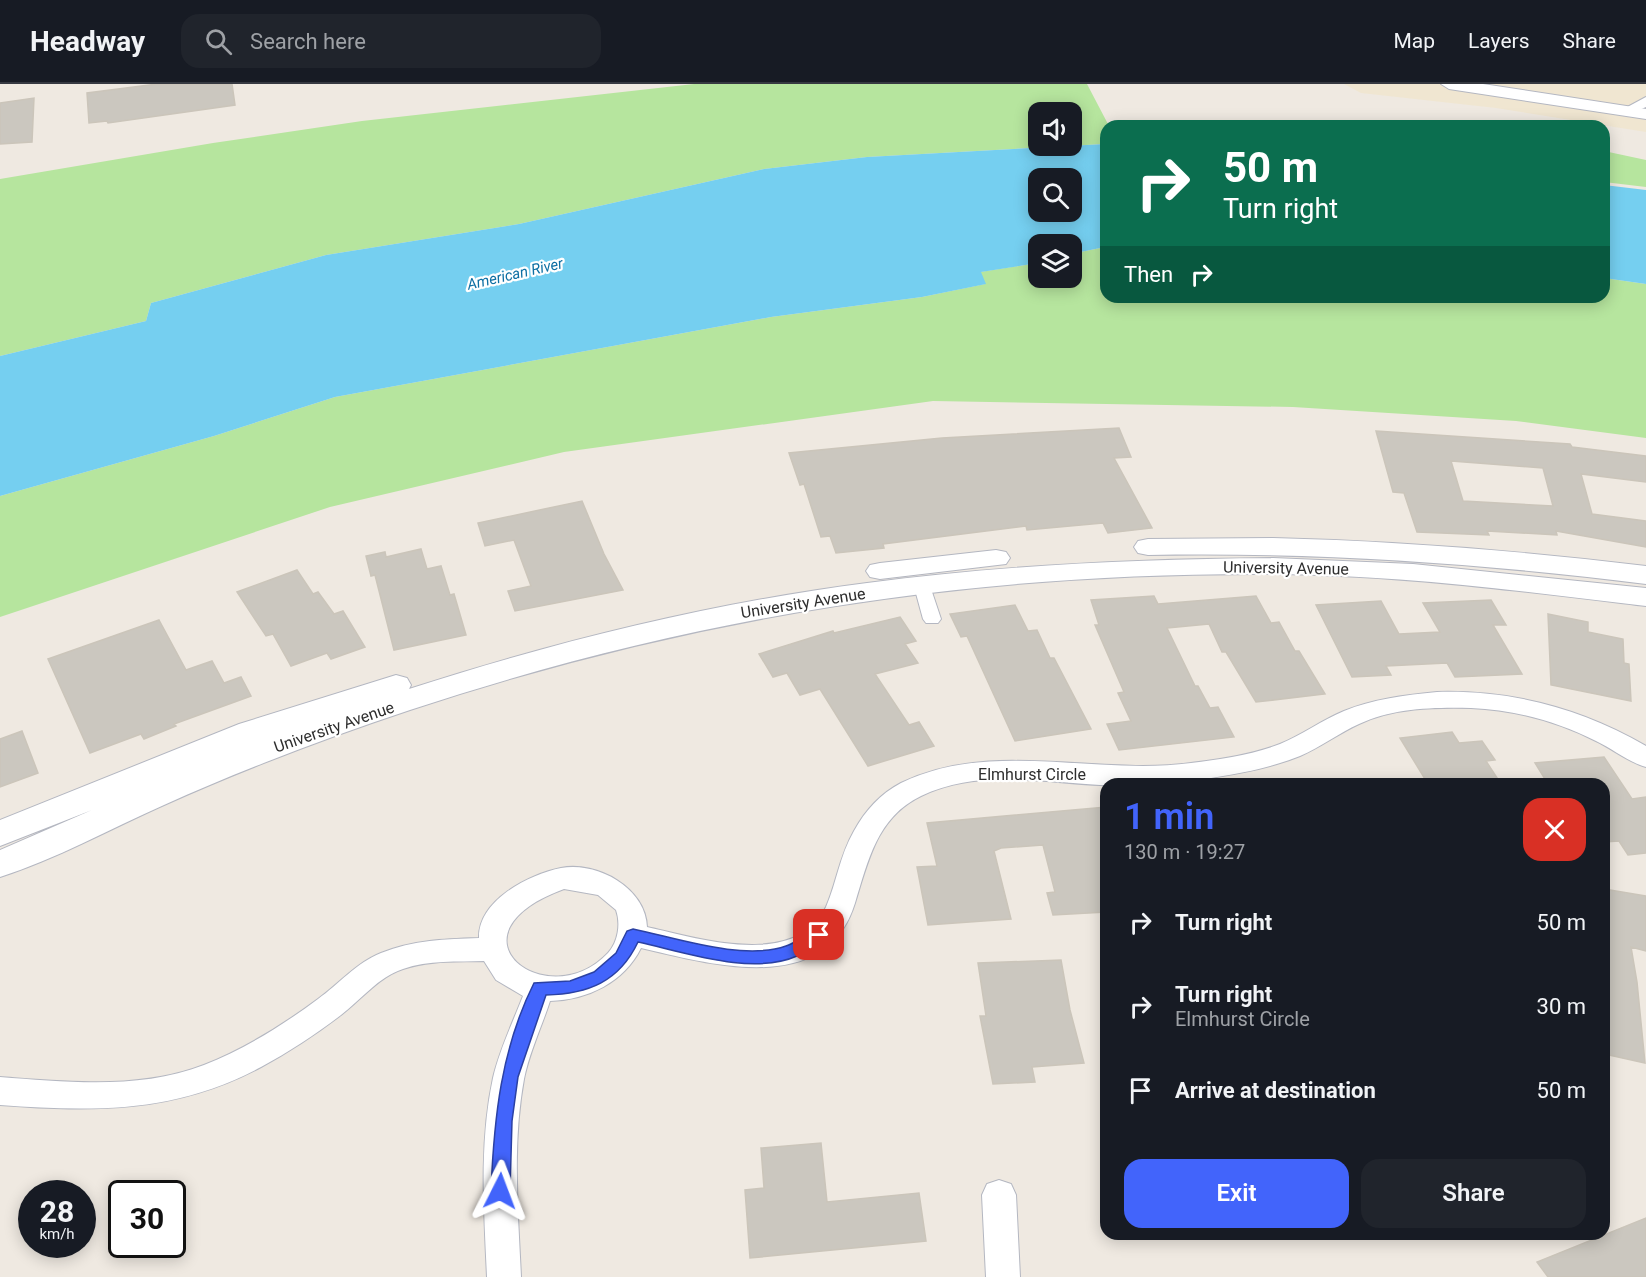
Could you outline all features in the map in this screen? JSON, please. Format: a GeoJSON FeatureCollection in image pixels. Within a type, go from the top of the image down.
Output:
{"type":"FeatureCollection","features":[{"type":"Feature","properties":{"kind":"street"},"geometry":{"type":"LineString","coordinates":[[1449,84],[1646,114]]}},
{"type":"Feature","properties":{"kind":"street"},"geometry":{"type":"LineString","coordinates":[[1627,111],[1646,101]]}},
{"type":"Feature","properties":{"kind":"street","name":"University Avenue"},"geometry":{"type":"LineString","coordinates":[[0,834],[250,732],[315,709],[496,656],[680,606],[854,574],[939,562],[1121,548],[1288,546],[1437,554],[1646,575]]}},
{"type":"Feature","properties":{"kind":"street","name":"University Avenue"},"geometry":{"type":"LineString","coordinates":[[0,864],[197,777],[470,680],[657,629],[835,596],[1107,568],[1276,566],[1451,577],[1646,597]]}},
{"type":"Feature","properties":{"kind":"street"},"geometry":{"type":"LineString","coordinates":[[922,586],[932,618]]}},
{"type":"Feature","properties":{"kind":"street","name":"Elmhurst Circle"},"geometry":{"type":"LineString","coordinates":[[633,935],[735,956],[765,957],[791,952],[819,935],[837,912],[853,859],[867,832],[884,807],[911,789],[967,774],[1006,770],[1156,776],[1228,766],[1284,752],[1363,713],[1397,704],[1468,701],[1488,701],[1588,724],[1646,758]]}},
{"type":"Feature","properties":{"kind":"street"},"geometry":{"type":"LineString","coordinates":[[563,878],[587,879],[608,886],[624,899],[633,916],[633,935],[622,958],[600,976],[571,988],[540,988],[522,983],[508,974],[497,962],[492,949],[493,929],[502,910],[518,894],[539,883],[563,878]]}},
{"type":"Feature","properties":{"kind":"street"},"geometry":{"type":"LineString","coordinates":[[0,1091],[105,1097],[134,1095],[179,1086],[241,1062],[276,1044],[331,1006],[373,970],[390,961],[433,952],[492,949]]}},
{"type":"Feature","properties":{"kind":"street"},"geometry":{"type":"LineString","coordinates":[[504,1277],[500,1191],[503,1121],[509,1077],[540,988]]}},
{"type":"Feature","properties":{"kind":"street"},"geometry":{"type":"LineString","coordinates":[[999,1195],[1003,1277]]}},
{"type":"Feature","properties":{"kind":"shaded area"},"geometry":{"type":"Polygon","coordinates":[[[1344,84],[1646,84],[1646,132],[1610,126],[1610,120],[1571,120],[1496,108],[1361,93],[1344,84]]]}},
{"type":"Feature","properties":{"kind":"green space"},"geometry":{"type":"Polygon","coordinates":[[[694,84],[1087,84],[1106,120],[1100,120],[1100,144],[1082,145],[1082,102],[1028,102],[1028,148],[867,157],[764,169],[519,224],[326,255],[151,303],[146,321],[0,356],[0,179],[213,143],[362,121],[694,84]]]}},
{"type":"Feature","properties":{"kind":"green space"},"geometry":{"type":"Polygon","coordinates":[[[1610,152],[1646,160],[1646,187],[1610,183],[1610,152]]]}},
{"type":"Feature","properties":{"kind":"green space"},"geometry":{"type":"Polygon","coordinates":[[[1100,248],[1100,303],[1610,303],[1610,279],[1646,284],[1646,438],[1516,421],[1293,407],[933,401],[564,452],[330,507],[0,617],[0,496],[214,436],[335,397],[771,317],[922,297],[985,284],[980,272],[1028,265],[1028,288],[1082,288],[1082,252],[1100,248]]]}},
{"type":"Feature","properties":{"kind":"water","name":"American River"},"geometry":{"type":"Polygon","coordinates":[[[1100,144],[1100,248],[1082,252],[1082,234],[1028,234],[1028,265],[981,272],[986,284],[922,297],[771,317],[335,397],[214,436],[0,496],[0,356],[146,321],[151,303],[326,255],[519,224],[764,169],[867,157],[1028,148],[1028,156],[1082,156],[1082,145],[1100,144]]]}},
{"type":"Feature","properties":{"kind":"water"},"geometry":{"type":"Polygon","coordinates":[[[1610,186],[1646,190],[1646,284],[1610,279],[1610,186]]]}},
{"type":"Feature","properties":{"kind":"building"},"geometry":{"type":"Polygon","coordinates":[[[157,84],[232,84],[235,105],[108,123],[107,121],[89,123],[87,93],[157,84]]]}},
{"type":"Feature","properties":{"kind":"building"},"geometry":{"type":"Polygon","coordinates":[[[34,98],[32,142],[0,144],[0,103],[34,98]]]}},
{"type":"Feature","properties":{"kind":"building"},"geometry":{"type":"Polygon","coordinates":[[[1119,428],[1131,457],[1114,458],[1152,528],[1108,533],[1103,523],[1027,530],[1026,526],[883,544],[884,548],[836,553],[830,536],[821,537],[804,484],[800,485],[789,453],[942,438],[1119,428]]]}},
{"type":"Feature","properties":{"kind":"building"},"geometry":{"type":"Polygon","coordinates":[[[1376,431],[1570,444],[1572,447],[1646,456],[1646,482],[1581,474],[1592,514],[1646,521],[1646,547],[1556,531],[1557,535],[1487,531],[1489,535],[1417,532],[1404,493],[1393,492],[1376,431]],[[1451,461],[1463,501],[1553,506],[1543,468],[1451,461]]]}},
{"type":"Feature","properties":{"kind":"building"},"geometry":{"type":"Polygon","coordinates":[[[582,501],[604,554],[623,590],[515,611],[508,591],[531,586],[514,540],[485,546],[478,523],[582,501]]]}},
{"type":"Feature","properties":{"kind":"building"},"geometry":{"type":"Polygon","coordinates":[[[421,549],[427,569],[441,566],[450,595],[454,594],[466,635],[394,650],[375,575],[371,576],[366,556],[385,552],[386,557],[421,549]]]}},
{"type":"Feature","properties":{"kind":"building"},"geometry":{"type":"Polygon","coordinates":[[[297,570],[313,594],[318,592],[334,614],[343,611],[365,647],[331,659],[327,653],[291,666],[273,634],[266,636],[237,592],[297,570]]]}},
{"type":"Feature","properties":{"kind":"building"},"geometry":{"type":"Polygon","coordinates":[[[1154,596],[1158,604],[1256,596],[1271,623],[1279,622],[1295,651],[1299,651],[1325,694],[1256,702],[1226,652],[1222,652],[1209,624],[1167,628],[1195,686],[1198,686],[1210,708],[1218,707],[1234,737],[1119,750],[1107,724],[1131,721],[1118,693],[1124,692],[1095,625],[1099,625],[1091,600],[1154,596]]]}},
{"type":"Feature","properties":{"kind":"building"},"geometry":{"type":"Polygon","coordinates":[[[1491,600],[1506,625],[1493,625],[1522,674],[1455,677],[1447,663],[1386,666],[1391,675],[1352,677],[1316,605],[1381,601],[1399,634],[1440,632],[1423,603],[1491,600]]]}},
{"type":"Feature","properties":{"kind":"building"},"geometry":{"type":"Polygon","coordinates":[[[1015,605],[1028,631],[1037,630],[1050,658],[1054,658],[1091,729],[1015,741],[967,636],[961,637],[950,614],[1015,605]]]}},
{"type":"Feature","properties":{"kind":"building"},"geometry":{"type":"Polygon","coordinates":[[[1548,614],[1588,622],[1588,632],[1623,639],[1624,663],[1629,664],[1631,701],[1551,685],[1548,614]]]}},
{"type":"Feature","properties":{"kind":"building"},"geometry":{"type":"Polygon","coordinates":[[[900,617],[916,641],[905,644],[918,663],[875,674],[909,725],[919,722],[934,746],[868,766],[820,689],[800,695],[787,673],[773,677],[759,654],[833,631],[834,633],[900,617]]]}},
{"type":"Feature","properties":{"kind":"building"},"geometry":{"type":"Polygon","coordinates":[[[159,620],[186,670],[212,661],[224,683],[241,677],[251,696],[174,724],[176,726],[144,739],[141,734],[90,753],[48,659],[159,620]]]}},
{"type":"Feature","properties":{"kind":"building"},"geometry":{"type":"Polygon","coordinates":[[[22,731],[38,773],[0,787],[0,739],[22,731]]]}},
{"type":"Feature","properties":{"kind":"building"},"geometry":{"type":"Polygon","coordinates":[[[1452,732],[1459,743],[1482,741],[1495,760],[1486,761],[1497,778],[1424,778],[1400,738],[1452,732]]]}},
{"type":"Feature","properties":{"kind":"building"},"geometry":{"type":"Polygon","coordinates":[[[1604,757],[1632,799],[1646,797],[1646,853],[1628,855],[1619,841],[1610,842],[1610,778],[1544,778],[1535,763],[1604,757]]]}},
{"type":"Feature","properties":{"kind":"building"},"geometry":{"type":"Polygon","coordinates":[[[1100,808],[1100,912],[1053,915],[1047,893],[1055,892],[1043,845],[1001,848],[994,851],[1011,919],[928,925],[917,867],[937,866],[927,823],[1100,808]]]}},
{"type":"Feature","properties":{"kind":"building"},"geometry":{"type":"Polygon","coordinates":[[[1610,890],[1646,896],[1646,951],[1631,947],[1645,1063],[1610,1055],[1610,890]]]}},
{"type":"Feature","properties":{"kind":"building"},"geometry":{"type":"Polygon","coordinates":[[[1061,960],[1070,1010],[1084,1063],[1032,1067],[1035,1082],[993,1084],[980,1016],[986,1016],[978,963],[1061,960]]]}},
{"type":"Feature","properties":{"kind":"building"},"geometry":{"type":"Polygon","coordinates":[[[821,1143],[827,1202],[919,1193],[926,1241],[750,1258],[745,1190],[764,1188],[761,1148],[821,1143]]]}},
{"type":"Feature","properties":{"kind":"building"},"geometry":{"type":"Polygon","coordinates":[[[1646,1218],[1646,1277],[1548,1277],[1537,1262],[1592,1240],[1610,1240],[1610,1233],[1646,1218]]]}},
{"type":"Feature","properties":{"kind":"route"},"geometry":{"type":"LineString","coordinates":[[500,1191],[503,1121],[509,1077],[524,1040],[540,988],[571,988],[600,976],[622,958],[633,935],[735,956],[765,957],[791,952],[819,935]]}}]}
